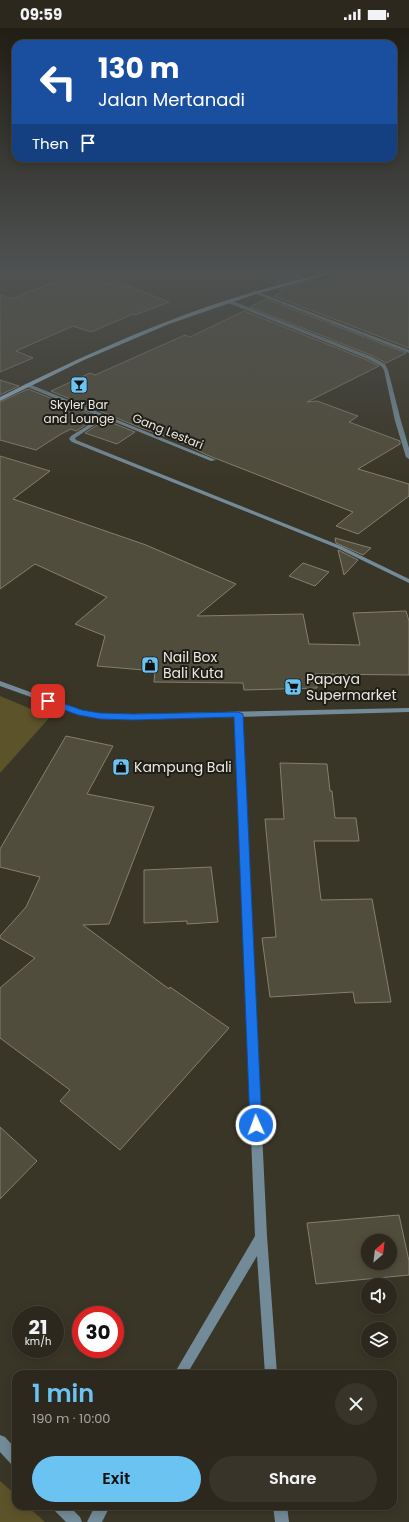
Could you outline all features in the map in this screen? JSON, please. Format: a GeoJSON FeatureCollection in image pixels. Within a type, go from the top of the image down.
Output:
{"type":"FeatureCollection","features":[{"type":"Feature","properties":{"kind":"main road"},"geometry":{"type":"LineString","coordinates":[[0,399],[129,340]]}},
{"type":"Feature","properties":{"kind":"street"},"geometry":{"type":"LineString","coordinates":[[324,340],[370,358],[383,365],[386,370],[398,421],[409,457]]}},
{"type":"Feature","properties":{"kind":"street"},"geometry":{"type":"LineString","coordinates":[[377,340],[409,352]]}},
{"type":"Feature","properties":{"kind":"street","name":"Gang Lestari"},"geometry":{"type":"LineString","coordinates":[[27,386],[213,460]]}},
{"type":"Feature","properties":{"kind":"street"},"geometry":{"type":"LineString","coordinates":[[105,416],[72,439],[339,548],[409,581]]}},
{"type":"Feature","properties":{"kind":"street"},"geometry":{"type":"LineString","coordinates":[[0,683],[81,713],[100,716],[133,717],[409,710]]}},
{"type":"Feature","properties":{"kind":"street"},"geometry":{"type":"LineString","coordinates":[[238,714],[261,1236],[271,1370]]}},
{"type":"Feature","properties":{"kind":"street"},"geometry":{"type":"LineString","coordinates":[[182,1370],[261,1236]]}},
{"type":"Feature","properties":{"kind":"street"},"geometry":{"type":"LineString","coordinates":[[0,1442],[12,1455]]}},
{"type":"Feature","properties":{"kind":"street"},"geometry":{"type":"LineString","coordinates":[[64,1510],[75,1522]]}},
{"type":"Feature","properties":{"kind":"street"},"geometry":{"type":"LineString","coordinates":[[94,1522],[101,1510]]}},
{"type":"Feature","properties":{"kind":"street"},"geometry":{"type":"LineString","coordinates":[[280,1510],[282,1522]]}},
{"type":"Feature","properties":{"kind":"shaded area"},"geometry":{"type":"Polygon","coordinates":[[[0,696],[50,717],[0,773],[0,696]]]}},
{"type":"Feature","properties":{"kind":"shaded area"},"geometry":{"type":"Polygon","coordinates":[[[0,1481],[12,1492],[12,1510],[32,1510],[45,1522],[0,1522],[0,1481]]]}},
{"type":"Feature","properties":{"kind":"building"},"geometry":{"type":"Polygon","coordinates":[[[0,340],[42,340],[16,351],[33,358],[0,372],[0,340]]]}},
{"type":"Feature","properties":{"kind":"building"},"geometry":{"type":"Polygon","coordinates":[[[174,340],[316,340],[379,366],[307,402],[317,401],[358,416],[349,422],[400,441],[400,444],[358,469],[409,484],[409,496],[358,534],[336,526],[353,512],[207,455],[172,438],[141,428],[51,391],[90,373],[95,375],[174,340]]]}},
{"type":"Feature","properties":{"kind":"building"},"geometry":{"type":"Polygon","coordinates":[[[332,340],[372,340],[406,353],[386,363],[373,356],[332,340]]]}},
{"type":"Feature","properties":{"kind":"building"},"geometry":{"type":"Polygon","coordinates":[[[388,340],[409,340],[409,348],[388,340]]]}},
{"type":"Feature","properties":{"kind":"building"},"geometry":{"type":"Polygon","coordinates":[[[0,380],[19,386],[0,395],[0,380]]]}},
{"type":"Feature","properties":{"kind":"building"},"geometry":{"type":"Polygon","coordinates":[[[28,389],[98,417],[76,431],[71,429],[61,434],[36,450],[0,440],[0,402],[28,389]]]}},
{"type":"Feature","properties":{"kind":"building"},"geometry":{"type":"Polygon","coordinates":[[[105,420],[135,432],[117,444],[85,433],[105,420]]]}},
{"type":"Feature","properties":{"kind":"building"},"geometry":{"type":"Polygon","coordinates":[[[0,456],[50,471],[13,499],[146,545],[236,584],[197,616],[303,614],[309,644],[360,645],[353,613],[406,611],[409,621],[409,675],[315,674],[317,688],[244,690],[243,683],[154,682],[155,671],[97,666],[105,636],[75,624],[107,597],[35,564],[0,589],[0,456]]]}},
{"type":"Feature","properties":{"kind":"building"},"geometry":{"type":"Polygon","coordinates":[[[335,538],[371,548],[363,555],[336,543],[335,538]]]}},
{"type":"Feature","properties":{"kind":"building"},"geometry":{"type":"Polygon","coordinates":[[[338,550],[358,560],[344,575],[338,550]]]}},
{"type":"Feature","properties":{"kind":"building"},"geometry":{"type":"Polygon","coordinates":[[[303,563],[329,572],[315,586],[289,576],[303,563]]]}},
{"type":"Feature","properties":{"kind":"building"},"geometry":{"type":"Polygon","coordinates":[[[66,736],[113,746],[87,794],[154,807],[109,924],[83,925],[169,989],[170,987],[229,1028],[120,1150],[60,1101],[70,1090],[0,1038],[0,988],[35,958],[0,938],[0,936],[26,907],[40,877],[0,867],[0,849],[66,736]]]}},
{"type":"Feature","properties":{"kind":"building"},"geometry":{"type":"Polygon","coordinates":[[[280,763],[327,764],[335,818],[356,818],[359,841],[314,841],[321,900],[372,899],[391,1002],[355,1003],[353,992],[270,997],[262,938],[276,937],[265,819],[284,819],[280,763]]]}},
{"type":"Feature","properties":{"kind":"building"},"geometry":{"type":"Polygon","coordinates":[[[211,867],[218,922],[187,924],[187,921],[144,923],[144,870],[211,867]]]}},
{"type":"Feature","properties":{"kind":"building"},"geometry":{"type":"Polygon","coordinates":[[[0,1127],[37,1161],[0,1199],[0,1127]]]}},
{"type":"Feature","properties":{"kind":"building"},"geometry":{"type":"Polygon","coordinates":[[[399,1215],[409,1261],[409,1275],[361,1278],[361,1280],[316,1284],[307,1223],[399,1215]]]}},
{"type":"Feature","properties":{"kind":"place","name":"Skyler Bar and Lounge"},"geometry":{"type":"Point","coordinates":[79,385]}},
{"type":"Feature","properties":{"kind":"place","name":"Nail Box Bali Kuta"},"geometry":{"type":"Point","coordinates":[150,665]}},
{"type":"Feature","properties":{"kind":"place","name":"Papaya Supermarket"},"geometry":{"type":"Point","coordinates":[293,687]}},
{"type":"Feature","properties":{"kind":"place","name":"Kampung Bali"},"geometry":{"type":"Point","coordinates":[121,767]}},
{"type":"Feature","properties":{"kind":"route"},"geometry":{"type":"LineString","coordinates":[[48,701],[81,713],[100,716],[133,717],[238,714],[256,1125]]}}]}
